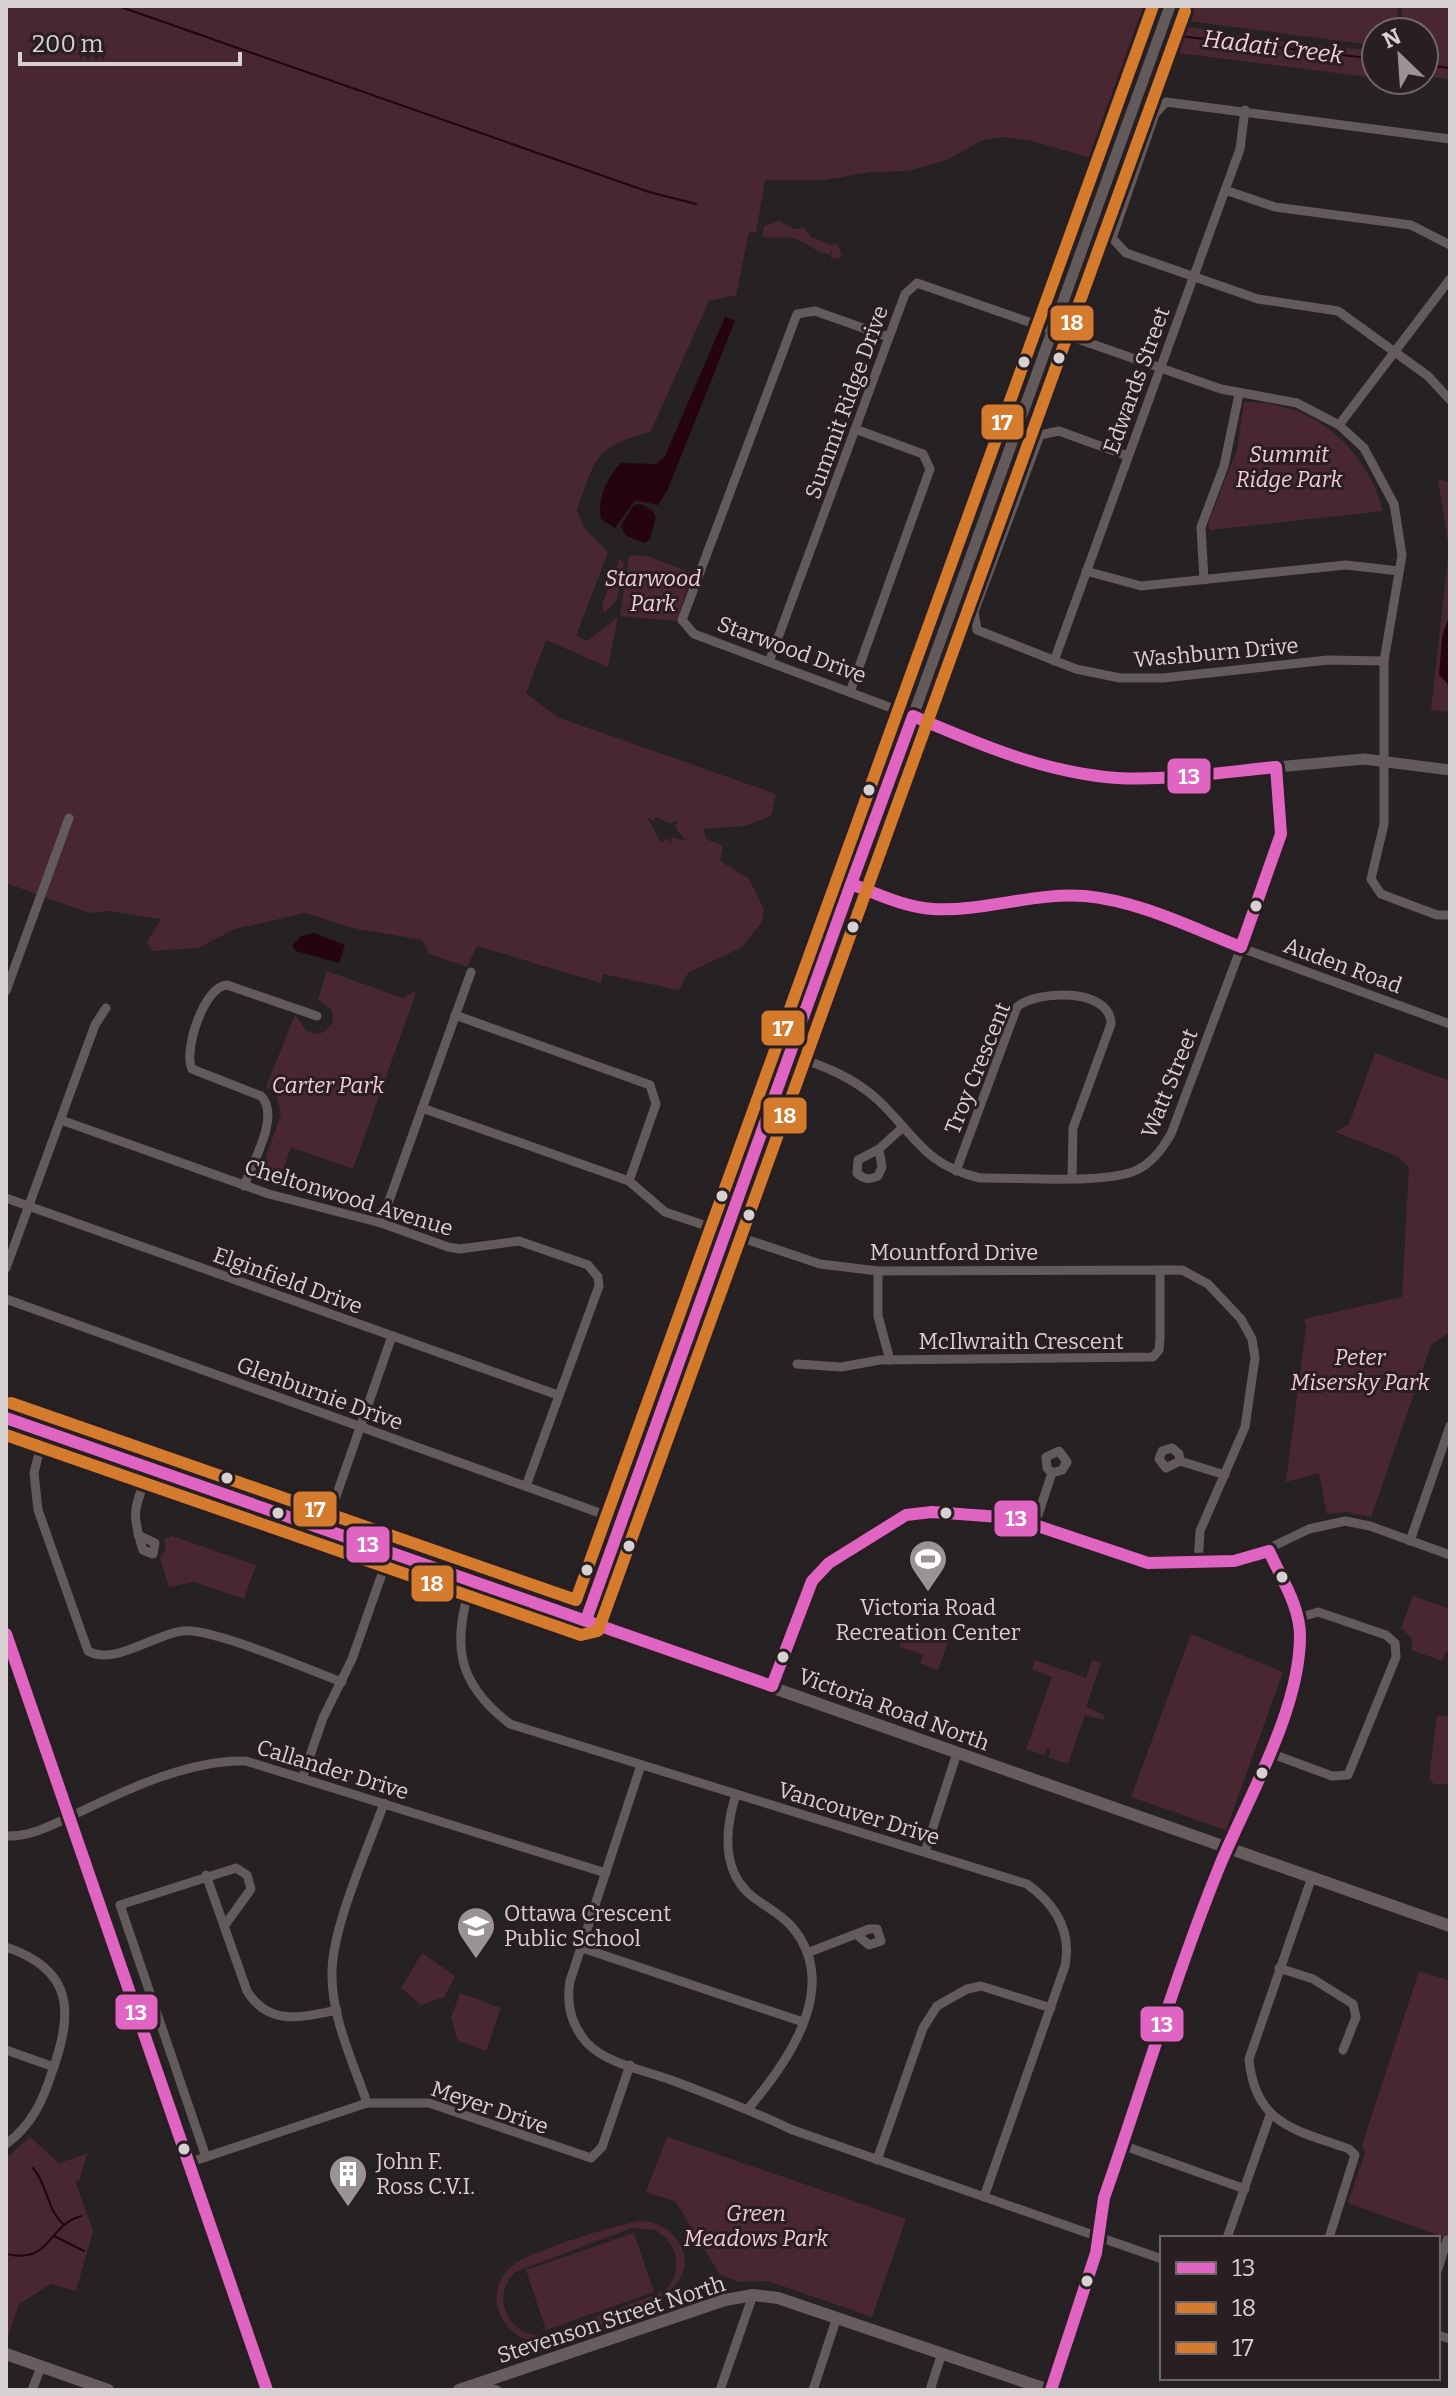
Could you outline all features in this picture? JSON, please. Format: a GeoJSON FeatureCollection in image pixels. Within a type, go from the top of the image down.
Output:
{"type":"FeatureCollection","features":[{"type":"Feature","properties":{"kind":"main road"},"geometry":{"type":"LineString","coordinates":[[586,1620],[913,716]]}},
{"type":"Feature","properties":{"kind":"main road","name":"Victoria Road North"},"geometry":{"type":"LineString","coordinates":[[6,1418],[1450,1926]]}},
{"type":"Feature","properties":{"kind":"main road"},"geometry":{"type":"LineString","coordinates":[[6,1634],[267,2390]]}},
{"type":"Feature","properties":{"kind":"main road","name":"Stevenson Street North"},"geometry":{"type":"LineString","coordinates":[[459,2390],[725,2300],[753,2295],[778,2298],[942,2353],[1031,2387],[1050,2390]]}},
{"type":"Feature","properties":{"kind":"main road"},"geometry":{"type":"LineString","coordinates":[[6,2354],[108,2390]]}},
{"type":"Feature","properties":{"kind":"street"},"geometry":{"type":"LineString","coordinates":[[913,716],[1170,6]]}},
{"type":"Feature","properties":{"kind":"street"},"geometry":{"type":"LineString","coordinates":[[1450,139],[1174,101],[1160,106],[1112,233],[1114,244],[1126,253],[1193,277],[1258,299],[1338,311],[1435,382],[1450,400]]}},
{"type":"Feature","properties":{"kind":"street","name":"Edwards Street"},"geometry":{"type":"LineString","coordinates":[[1054,661],[1240,149],[1245,110]]}},
{"type":"Feature","properties":{"kind":"street"},"geometry":{"type":"LineString","coordinates":[[1225,190],[1275,207],[1411,225],[1450,245]]}},
{"type":"Feature","properties":{"kind":"street"},"geometry":{"type":"LineString","coordinates":[[1339,425],[1450,279]]}},
{"type":"Feature","properties":{"kind":"street","name":"Summit Ridge Drive"},"geometry":{"type":"LineString","coordinates":[[769,662],[905,294],[922,282],[1239,394],[1297,403],[1339,425],[1364,448],[1390,492],[1401,533],[1399,571],[1384,661],[1384,824],[1372,873],[1373,885],[1381,894],[1437,915],[1450,915]]}},
{"type":"Feature","properties":{"kind":"street","name":"Starwood Drive"},"geometry":{"type":"LineString","coordinates":[[888,337],[815,311],[797,314],[693,584],[682,615],[685,628],[1048,765],[1102,777],[1157,778],[1383,760],[1450,770]]}},
{"type":"Feature","properties":{"kind":"street"},"geometry":{"type":"LineString","coordinates":[[1204,580],[1201,527],[1224,466],[1239,394]]}},
{"type":"Feature","properties":{"kind":"street"},"geometry":{"type":"LineString","coordinates":[[850,692],[930,469],[923,454],[855,429]]}},
{"type":"Feature","properties":{"kind":"street","name":"Washburn Drive"},"geometry":{"type":"LineString","coordinates":[[1128,456],[1059,431],[1046,431],[1036,441],[973,619],[977,630],[1090,673],[1140,679],[1328,660],[1384,661]]}},
{"type":"Feature","properties":{"kind":"street"},"geometry":{"type":"LineString","coordinates":[[1086,571],[1141,586],[1346,565],[1399,571]]}},
{"type":"Feature","properties":{"kind":"street","name":"Watt Street"},"geometry":{"type":"LineString","coordinates":[[790,1055],[835,1071],[857,1083],[879,1101],[925,1154],[956,1171],[980,1178],[1072,1177],[1128,1173],[1140,1168],[1162,1150],[1171,1134],[1281,834],[1276,767]]}},
{"type":"Feature","properties":{"kind":"street"},"geometry":{"type":"LineString","coordinates":[[6,991],[69,818]]}},
{"type":"Feature","properties":{"kind":"street","name":"Auden Road"},"geometry":{"type":"LineString","coordinates":[[851,884],[930,909],[978,907],[1046,895],[1088,896],[1129,907],[1450,1024]]}},
{"type":"Feature","properties":{"kind":"street"},"geometry":{"type":"LineString","coordinates":[[381,1223],[471,972]]}},
{"type":"Feature","properties":{"kind":"street"},"geometry":{"type":"LineString","coordinates":[[244,1186],[270,1115],[267,1102],[261,1096],[192,1069],[187,1055],[209,994],[227,985],[317,1016]]}},
{"type":"Feature","properties":{"kind":"street","name":"Troy Crescent"},"geometry":{"type":"LineString","coordinates":[[956,1171],[1017,1007],[1031,998],[1079,996],[1103,1003],[1109,1010],[1111,1024],[1073,1128],[1072,1177]]}},
{"type":"Feature","properties":{"kind":"street"},"geometry":{"type":"LineString","coordinates":[[6,1268],[95,1025],[106,1008]]}},
{"type":"Feature","properties":{"kind":"street"},"geometry":{"type":"LineString","coordinates":[[455,1015],[650,1085],[656,1104],[629,1181]]}},
{"type":"Feature","properties":{"kind":"street","name":"Mountford Drive"},"geometry":{"type":"LineString","coordinates":[[422,1108],[629,1181],[665,1212],[820,1264],[878,1271],[1182,1270],[1202,1279],[1241,1319],[1252,1339],[1255,1358],[1245,1427],[1200,1531],[1198,1564]]}},
{"type":"Feature","properties":{"kind":"street","name":"Cheltonwood Avenue"},"geometry":{"type":"LineString","coordinates":[[61,1120],[244,1186],[381,1223],[460,1249],[519,1241],[594,1270],[599,1286],[526,1486]]}},
{"type":"Feature","properties":{"kind":"street"},"geometry":{"type":"LineString","coordinates":[[879,1149],[902,1128]]}},
{"type":"Feature","properties":{"kind":"street","name":"Elginfield Drive"},"geometry":{"type":"LineString","coordinates":[[6,1198],[558,1395]]}},
{"type":"Feature","properties":{"kind":"street","name":"McIlwraith Crescent"},"geometry":{"type":"LineString","coordinates":[[878,1271],[878,1316],[890,1360],[1153,1357],[1159,1350],[1160,1339],[1160,1270]]}},
{"type":"Feature","properties":{"kind":"street","name":"Glenburnie Drive"},"geometry":{"type":"LineString","coordinates":[[6,1299],[622,1521]]}},
{"type":"Feature","properties":{"kind":"street"},"geometry":{"type":"LineString","coordinates":[[325,1528],[392,1336]]}},
{"type":"Feature","properties":{"kind":"street"},"geometry":{"type":"LineString","coordinates":[[797,1364],[841,1367],[890,1360]]}},
{"type":"Feature","properties":{"kind":"street"},"geometry":{"type":"LineString","coordinates":[[1410,1541],[1450,1426]]}},
{"type":"Feature","properties":{"kind":"street"},"geometry":{"type":"LineString","coordinates":[[44,1432],[34,1473],[38,1510],[88,1651],[97,1656],[109,1654],[168,1634],[198,1632],[342,1682]]}},
{"type":"Feature","properties":{"kind":"street"},"geometry":{"type":"LineString","coordinates":[[1180,1461],[1225,1475]]}},
{"type":"Feature","properties":{"kind":"street"},"geometry":{"type":"LineString","coordinates":[[138,1535],[133,1514],[150,1468]]}},
{"type":"Feature","properties":{"kind":"street"},"geometry":{"type":"LineString","coordinates":[[1035,1524],[1052,1473]]}},
{"type":"Feature","properties":{"kind":"street"},"geometry":{"type":"LineString","coordinates":[[772,1686],[812,1581],[829,1563],[906,1515],[932,1512],[1014,1518],[1148,1563],[1234,1561],[1269,1551],[1309,1529],[1345,1521],[1370,1526],[1450,1555]]}},
{"type":"Feature","properties":{"kind":"street"},"geometry":{"type":"LineString","coordinates":[[303,1776],[323,1718],[342,1682],[390,1551]]}},
{"type":"Feature","properties":{"kind":"street"},"geometry":{"type":"LineString","coordinates":[[1050,2390],[1098,2237],[1104,2198],[1122,2145],[1299,1659],[1298,1618],[1269,1551]]}},
{"type":"Feature","properties":{"kind":"street","name":"Vancouver Drive"},"geometry":{"type":"LineString","coordinates":[[472,1580],[462,1611],[460,1650],[470,1683],[480,1698],[510,1724],[1027,1884],[1045,1897],[1064,1926],[1068,1955],[984,2197]]}},
{"type":"Feature","properties":{"kind":"street"},"geometry":{"type":"LineString","coordinates":[[1267,1752],[1332,1776],[1348,1775],[1396,1657],[1395,1643],[1386,1635],[1318,1612],[1298,1618]]}},
{"type":"Feature","properties":{"kind":"street"},"geometry":{"type":"LineString","coordinates":[[925,1852],[957,1753]]}},
{"type":"Feature","properties":{"kind":"street","name":"Callander Drive"},"geometry":{"type":"LineString","coordinates":[[6,1836],[27,1833],[173,1775],[213,1763],[258,1762],[606,1873]]}},
{"type":"Feature","properties":{"kind":"street"},"geometry":{"type":"LineString","coordinates":[[641,1765],[567,1999],[572,2018],[589,2045],[603,2055],[748,2109],[790,2129],[1160,2258]]}},
{"type":"Feature","properties":{"kind":"street"},"geometry":{"type":"LineString","coordinates":[[736,1794],[727,1830],[727,1848],[734,1872],[750,1895],[793,1928],[807,1953],[811,1992],[787,2061],[748,2109]]}},
{"type":"Feature","properties":{"kind":"street"},"geometry":{"type":"LineString","coordinates":[[367,2103],[337,2010],[332,1973],[336,1940],[384,1803]]}},
{"type":"Feature","properties":{"kind":"street"},"geometry":{"type":"LineString","coordinates":[[206,2157],[120,1905],[206,1875],[236,1868],[250,1880],[249,1895],[225,1925]]}},
{"type":"Feature","properties":{"kind":"street"},"geometry":{"type":"LineString","coordinates":[[206,1875],[247,1991],[265,2011],[286,2018],[337,2010]]}},
{"type":"Feature","properties":{"kind":"street"},"geometry":{"type":"LineString","coordinates":[[1312,1877],[1249,2059],[1254,2087],[1270,2115],[1283,2125],[1349,2149],[1355,2155],[1330,2236]]}},
{"type":"Feature","properties":{"kind":"street"},"geometry":{"type":"LineString","coordinates":[[807,1953],[856,1934]]}},
{"type":"Feature","properties":{"kind":"street"},"geometry":{"type":"LineString","coordinates":[[6,1947],[42,1966],[60,1990],[67,2024],[54,2067],[33,2117],[6,2144]]}},
{"type":"Feature","properties":{"kind":"street"},"geometry":{"type":"LineString","coordinates":[[582,1948],[803,2022]]}},
{"type":"Feature","properties":{"kind":"street"},"geometry":{"type":"LineString","coordinates":[[1279,1968],[1313,1979],[1353,2004],[1356,2017],[1343,2050]]}},
{"type":"Feature","properties":{"kind":"street"},"geometry":{"type":"LineString","coordinates":[[877,2160],[923,2028],[937,2006],[967,1989],[981,1986],[999,1989],[1051,2008]]}},
{"type":"Feature","properties":{"kind":"street"},"geometry":{"type":"LineString","coordinates":[[6,2050],[54,2067]]}},
{"type":"Feature","properties":{"kind":"street","name":"Meyer Drive"},"geometry":{"type":"LineString","coordinates":[[188,2163],[367,2103],[429,2103],[581,2158],[591,2158],[602,2147],[630,2065]]}},
{"type":"Feature","properties":{"kind":"street"},"geometry":{"type":"LineString","coordinates":[[1228,2236],[1270,2115]]}},
{"type":"Feature","properties":{"kind":"street"},"geometry":{"type":"LineString","coordinates":[[1122,2145],[1245,2189]]}},
{"type":"Feature","properties":{"kind":"street"},"geometry":{"type":"LineString","coordinates":[[1440,2263],[1447,2240]]}},
{"type":"Feature","properties":{"kind":"street"},"geometry":{"type":"LineString","coordinates":[[720,2390],[753,2295]]}},
{"type":"Feature","properties":{"kind":"street"},"geometry":{"type":"LineString","coordinates":[[813,2390],[837,2317]]}},
{"type":"Feature","properties":{"kind":"street"},"geometry":{"type":"LineString","coordinates":[[930,2390],[942,2353]]}},
{"type":"Feature","properties":{"kind":"street"},"geometry":{"type":"LineString","coordinates":[[32,2390],[41,2367]]}},
{"type":"Feature","properties":{"kind":"street"},"geometry":{"type":"LineString","coordinates":[[477,2384],[497,2390]]}},
{"type":"Feature","properties":{"kind":"green space"},"geometry":{"type":"Polygon","coordinates":[[[6,6],[1150,6],[1095,159],[1032,141],[1003,137],[983,140],[947,160],[908,171],[871,172],[825,180],[765,180],[756,233],[749,232],[736,295],[709,301],[651,431],[607,449],[589,477],[577,510],[584,528],[608,552],[576,636],[587,641],[618,617],[608,667],[546,640],[526,693],[557,717],[776,794],[771,816],[745,826],[703,829],[706,839],[723,846],[720,861],[749,879],[764,909],[762,922],[742,947],[688,973],[679,990],[603,974],[601,983],[477,946],[467,967],[429,954],[422,940],[353,928],[305,913],[235,929],[198,948],[152,951],[147,942],[161,919],[109,911],[89,913],[6,883],[6,6]],[[647,817],[661,843],[667,838],[671,844],[672,837],[686,841],[675,827],[678,821],[669,823],[655,817],[654,821],[647,817]]]}},
{"type":"Feature","properties":{"kind":"green space"},"geometry":{"type":"Polygon","coordinates":[[[1180,6],[1397,6],[1398,16],[1360,16],[1360,43],[1188,21],[1177,15],[1180,6]]]}},
{"type":"Feature","properties":{"kind":"green space"},"geometry":{"type":"Polygon","coordinates":[[[1402,6],[1450,6],[1450,80],[1440,78],[1440,16],[1402,16],[1402,6]]]}},
{"type":"Feature","properties":{"kind":"green space"},"geometry":{"type":"Polygon","coordinates":[[[1176,25],[1260,39],[1360,49],[1360,76],[1170,52],[1176,25]]]}},
{"type":"Feature","properties":{"kind":"green space"},"geometry":{"type":"Polygon","coordinates":[[[779,221],[794,229],[804,228],[811,237],[832,245],[837,243],[842,257],[831,259],[832,248],[830,254],[795,239],[762,236],[764,226],[779,221]]]}},
{"type":"Feature","properties":{"kind":"green space","name":"Summit Ridge Park"},"geometry":{"type":"Polygon","coordinates":[[[1244,402],[1292,409],[1333,432],[1364,467],[1383,511],[1210,530],[1208,523],[1237,450],[1244,402]]]}},
{"type":"Feature","properties":{"kind":"green space"},"geometry":{"type":"Polygon","coordinates":[[[1438,479],[1450,482],[1450,614],[1442,637],[1450,712],[1431,710],[1449,549],[1438,479]]]}},
{"type":"Feature","properties":{"kind":"green space","name":"Starwood Park"},"geometry":{"type":"Polygon","coordinates":[[[629,555],[647,556],[692,573],[677,621],[620,616],[629,555]]]}},
{"type":"Feature","properties":{"kind":"green space"},"geometry":{"type":"Polygon","coordinates":[[[620,558],[624,565],[618,595],[604,613],[602,605],[620,558]]]}},
{"type":"Feature","properties":{"kind":"green space","name":"Carter Park"},"geometry":{"type":"Polygon","coordinates":[[[327,971],[403,998],[417,990],[353,1169],[291,1147],[278,1184],[258,1178],[281,1115],[276,1093],[266,1087],[295,1015],[306,1030],[313,1033],[324,1032],[333,1023],[332,1010],[318,999],[327,971]]]}},
{"type":"Feature","properties":{"kind":"green space","name":"Peter Misersky Park"},"geometry":{"type":"Polygon","coordinates":[[[1375,1053],[1450,1081],[1450,1332],[1431,1345],[1371,1517],[1347,1512],[1327,1514],[1319,1473],[1286,1482],[1306,1327],[1304,1319],[1402,1297],[1409,1167],[1397,1156],[1335,1132],[1349,1124],[1375,1053]]]}},
{"type":"Feature","properties":{"kind":"green space"},"geometry":{"type":"Polygon","coordinates":[[[172,1536],[256,1565],[244,1599],[194,1582],[169,1587],[160,1558],[166,1550],[164,1540],[172,1536]]]}},
{"type":"Feature","properties":{"kind":"green space"},"geometry":{"type":"Polygon","coordinates":[[[1413,1596],[1450,1609],[1450,1654],[1446,1652],[1442,1661],[1412,1650],[1412,1638],[1401,1628],[1413,1596]]]}},
{"type":"Feature","properties":{"kind":"green space"},"geometry":{"type":"Polygon","coordinates":[[[901,1625],[950,1636],[938,1670],[920,1663],[923,1655],[900,1647],[901,1625]]]}},
{"type":"Feature","properties":{"kind":"green space"},"geometry":{"type":"Polygon","coordinates":[[[1191,1634],[1283,1672],[1226,1830],[1131,1797],[1191,1634]]]}},
{"type":"Feature","properties":{"kind":"green space"},"geometry":{"type":"Polygon","coordinates":[[[1035,1660],[1086,1678],[1092,1660],[1101,1663],[1086,1707],[1105,1715],[1103,1720],[1085,1715],[1068,1764],[1048,1757],[1051,1750],[1047,1748],[1044,1755],[1026,1749],[1052,1677],[1032,1669],[1035,1660]]]}},
{"type":"Feature","properties":{"kind":"green space"},"geometry":{"type":"Polygon","coordinates":[[[1437,1715],[1450,1716],[1450,1784],[1434,1784],[1429,1778],[1437,1715]]]}},
{"type":"Feature","properties":{"kind":"green space"},"geometry":{"type":"Polygon","coordinates":[[[422,1953],[455,1976],[444,1997],[421,2005],[401,1988],[422,1953]]]}},
{"type":"Feature","properties":{"kind":"green space"},"geometry":{"type":"Polygon","coordinates":[[[1419,1971],[1450,1981],[1450,2248],[1442,2245],[1443,2237],[1348,2203],[1365,2153],[1362,2145],[1419,1971]]]}},
{"type":"Feature","properties":{"kind":"green space"},"geometry":{"type":"Polygon","coordinates":[[[460,1993],[501,2008],[486,2051],[458,2041],[451,2018],[460,1993]]]}},
{"type":"Feature","properties":{"kind":"green space"},"geometry":{"type":"Polygon","coordinates":[[[30,2137],[59,2163],[87,2154],[79,2181],[75,2180],[93,2231],[76,2291],[51,2284],[19,2304],[7,2339],[6,2158],[30,2137]]]}},
{"type":"Feature","properties":{"kind":"green space","name":"Green Meadows Park"},"geometry":{"type":"Polygon","coordinates":[[[667,2137],[906,2219],[872,2317],[768,2281],[739,2282],[720,2275],[676,2202],[646,2192],[667,2137]]]}},
{"type":"Feature","properties":{"kind":"green space"},"geometry":{"type":"Polygon","coordinates":[[[641,2221],[659,2225],[674,2235],[681,2246],[684,2266],[676,2284],[660,2298],[638,2311],[546,2342],[531,2341],[508,2327],[497,2304],[497,2291],[502,2278],[512,2266],[553,2246],[641,2221]],[[632,2228],[515,2272],[507,2282],[504,2294],[507,2315],[523,2331],[547,2335],[665,2291],[675,2275],[676,2258],[669,2242],[655,2230],[632,2228]]]}},
{"type":"Feature","properties":{"kind":"green space"},"geometry":{"type":"Polygon","coordinates":[[[634,2233],[654,2292],[546,2330],[526,2270],[634,2233]]]}},
{"type":"Feature","properties":{"kind":"shaded area"},"geometry":{"type":"Polygon","coordinates":[[[725,317],[735,321],[668,489],[658,505],[635,500],[615,528],[601,519],[600,504],[607,482],[621,463],[656,464],[665,456],[725,317]]]}},
{"type":"Feature","properties":{"kind":"shaded area"},"geometry":{"type":"Polygon","coordinates":[[[634,505],[651,509],[656,517],[650,539],[644,543],[625,535],[621,525],[634,505]]]}},
{"type":"Feature","properties":{"kind":"shaded area"},"geometry":{"type":"Polygon","coordinates":[[[1450,614],[1450,686],[1439,675],[1442,637],[1450,614]]]}},
{"type":"Feature","properties":{"kind":"shaded area"},"geometry":{"type":"Polygon","coordinates":[[[314,933],[345,945],[339,963],[296,951],[292,946],[301,936],[314,933]]]}},
{"type":"Feature","properties":{"kind":"waterway"},"geometry":{"type":"LineString","coordinates":[[118,6],[649,192],[696,204]]}},
{"type":"Feature","properties":{"kind":"waterway"},"geometry":{"type":"LineString","coordinates":[[1149,29],[1157,6]]}},
{"type":"Feature","properties":{"kind":"waterway","name":"Hadati Creek"},"geometry":{"type":"LineString","coordinates":[[1171,35],[1360,57]]}},
{"type":"Feature","properties":{"kind":"waterway","name":"Hadati Creek"},"geometry":{"type":"LineString","coordinates":[[1440,67],[1450,68]]}},
{"type":"Feature","properties":{"kind":"waterway"},"geometry":{"type":"LineString","coordinates":[[33,2168],[53,2211],[63,2224]]}},
{"type":"Feature","properties":{"kind":"waterway"},"geometry":{"type":"LineString","coordinates":[[6,2254],[32,2254],[69,2221],[81,2216]]}},
{"type":"Feature","properties":{"kind":"waterway"},"geometry":{"type":"LineString","coordinates":[[54,2236],[84,2251]]}},
{"type":"Feature","properties":{"kind":"transit line","name":"17"},"geometry":{"type":"LineString","coordinates":[[11,1403],[576,1600],[1153,6]]}},
{"type":"Feature","properties":{"kind":"transit line","name":"18"},"geometry":{"type":"LineString","coordinates":[[6,1435],[581,1635],[598,1631],[1185,11]]}},
{"type":"Feature","properties":{"kind":"transit line","name":"13"},"geometry":{"type":"LineString","coordinates":[[913,716],[1013,756],[1091,775],[1157,778],[1276,767],[1281,834],[1241,947],[1164,916],[1105,899],[1066,896],[971,908],[933,909],[901,903],[851,884],[913,716]]}},
{"type":"Feature","properties":{"kind":"transit line","name":"13"},"geometry":{"type":"LineString","coordinates":[[586,1620],[851,884]]}},
{"type":"Feature","properties":{"kind":"transit line","name":"13"},"geometry":{"type":"LineString","coordinates":[[6,1418],[772,1686],[812,1581],[829,1563],[906,1515],[932,1512],[1014,1518],[1148,1563],[1234,1561],[1269,1551],[1289,1592],[1299,1625],[1298,1664],[1291,1694],[1270,1753],[1220,1865],[1174,1989],[1104,2198],[1096,2253],[1051,2390]]}},
{"type":"Feature","properties":{"kind":"transit line","name":"13"},"geometry":{"type":"LineString","coordinates":[[6,1634],[267,2390]]}},
{"type":"Feature","properties":{"kind":"place","name":"Victoria Road Recreation Center"},"geometry":{"type":"Point","coordinates":[928,1593]}},
{"type":"Feature","properties":{"kind":"place","name":"Ottawa Crescent Public School"},"geometry":{"type":"Point","coordinates":[476,1960]}},
{"type":"Feature","properties":{"kind":"place","name":"John F. Ross C.V.I."},"geometry":{"type":"Point","coordinates":[348,2208]}}]}
